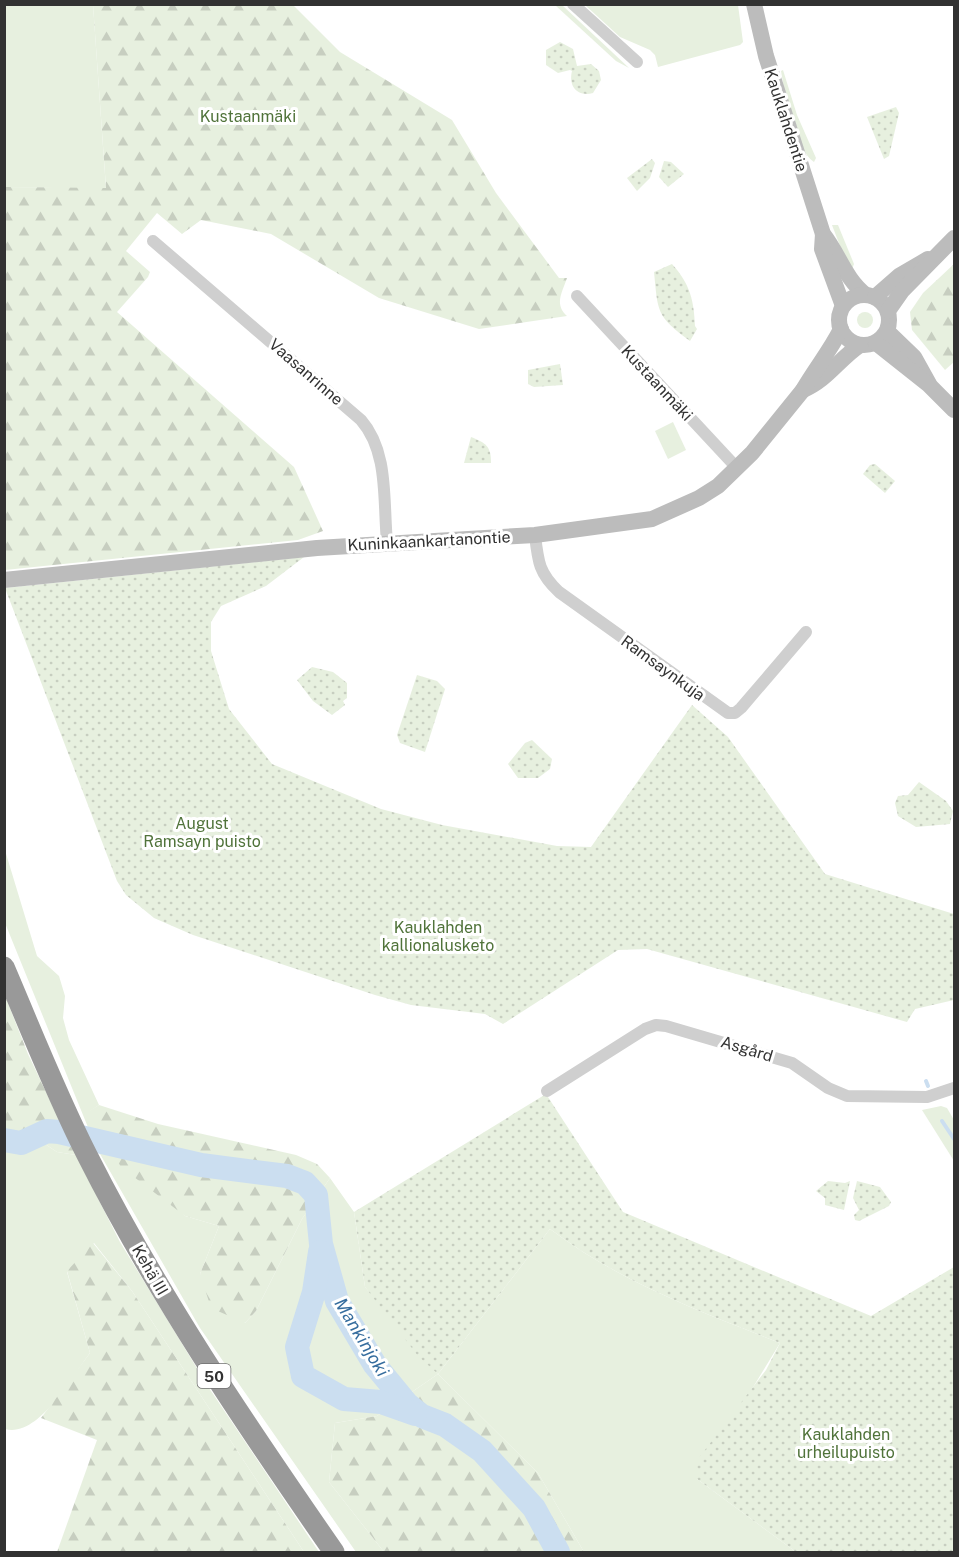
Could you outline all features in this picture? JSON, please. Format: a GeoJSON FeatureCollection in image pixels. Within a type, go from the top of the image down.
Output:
{"type":"FeatureCollection","features":[{"type":"Feature","properties":{"kind":"highway","name":"Kehä III"},"geometry":{"type":"LineString","coordinates":[[4,967],[53,1085],[125,1226],[183,1326],[242,1419],[334,1552]]}},
{"type":"Feature","properties":{"kind":"street"},"geometry":{"type":"LineString","coordinates":[[573,4],[637,62]]}},
{"type":"Feature","properties":{"kind":"street","name":"Kauklahdentie"},"geometry":{"type":"LineString","coordinates":[[754,4],[768,66],[823,234],[834,248],[846,276],[871,296]]}},
{"type":"Feature","properties":{"kind":"street","name":"Kauklahdentie"},"geometry":{"type":"LineString","coordinates":[[823,234],[822,249],[843,306]]}},
{"type":"Feature","properties":{"kind":"street"},"geometry":{"type":"LineString","coordinates":[[874,340],[888,311],[934,256],[954,238]]}},
{"type":"Feature","properties":{"kind":"street","name":"Vaasanrinne"},"geometry":{"type":"LineString","coordinates":[[153,241],[361,420],[372,432],[380,454],[387,543]]}},
{"type":"Feature","properties":{"kind":"street"},"geometry":{"type":"LineString","coordinates":[[934,256],[919,262],[871,296],[853,297],[843,306],[839,317],[841,329],[848,340],[874,340],[914,357],[929,385],[954,410]]}},
{"type":"Feature","properties":{"kind":"street","name":"Kustaanmäki"},"geometry":{"type":"LineString","coordinates":[[577,296],[737,468]]}},
{"type":"Feature","properties":{"kind":"street"},"geometry":{"type":"LineString","coordinates":[[871,296],[888,311]]}},
{"type":"Feature","properties":{"kind":"street","name":"Kuninkaankartanontie"},"geometry":{"type":"LineString","coordinates":[[4,580],[387,543],[535,535],[652,519],[699,498],[737,468],[803,390],[830,352],[841,329]]}},
{"type":"Feature","properties":{"kind":"street","name":"Kuninkaankartanontie"},"geometry":{"type":"LineString","coordinates":[[803,390],[817,384],[849,352],[874,340]]}},
{"type":"Feature","properties":{"kind":"street","name":"Ramsaynkuja"},"geometry":{"type":"LineString","coordinates":[[535,535],[540,569],[559,592],[728,713],[735,713],[741,708],[806,632]]}},
{"type":"Feature","properties":{"kind":"street","name":"Asgård"},"geometry":{"type":"LineString","coordinates":[[548,1091],[645,1029],[656,1025],[792,1063],[828,1088],[847,1096],[927,1097],[943,1094],[954,1088]]}},
{"type":"Feature","properties":{"kind":"green space"},"geometry":{"type":"Polygon","coordinates":[[[5,5],[93,5],[106,189],[5,187],[5,5]]]}},
{"type":"Feature","properties":{"kind":"green space"},"geometry":{"type":"Polygon","coordinates":[[[93,5],[293,5],[340,52],[452,120],[496,193],[559,278],[567,278],[560,303],[567,316],[479,329],[379,298],[271,234],[201,220],[182,234],[157,213],[126,251],[150,272],[148,277],[117,312],[294,467],[323,531],[298,540],[5,570],[5,187],[106,188],[93,5]]]}},
{"type":"Feature","properties":{"kind":"green space"},"geometry":{"type":"Polygon","coordinates":[[[555,5],[562,5],[629,68],[616,61],[555,5]]]}},
{"type":"Feature","properties":{"kind":"green space"},"geometry":{"type":"Polygon","coordinates":[[[585,5],[738,5],[743,42],[740,45],[658,67],[655,55],[650,50],[620,37],[585,5]]]}},
{"type":"Feature","properties":{"kind":"green space"},"geometry":{"type":"Polygon","coordinates":[[[560,42],[573,49],[577,66],[591,64],[599,71],[601,80],[593,93],[583,94],[575,90],[571,82],[572,71],[558,73],[546,65],[546,50],[560,42]]]}},
{"type":"Feature","properties":{"kind":"green space"},"geometry":{"type":"Polygon","coordinates":[[[783,70],[797,115],[816,158],[814,162],[807,155],[796,133],[785,93],[781,71],[783,70]]]}},
{"type":"Feature","properties":{"kind":"green space"},"geometry":{"type":"Polygon","coordinates":[[[896,107],[899,113],[889,156],[884,159],[867,117],[896,107]]]}},
{"type":"Feature","properties":{"kind":"green space"},"geometry":{"type":"Polygon","coordinates":[[[652,159],[655,163],[650,178],[637,191],[627,178],[652,159]]]}},
{"type":"Feature","properties":{"kind":"green space"},"geometry":{"type":"Polygon","coordinates":[[[664,161],[671,162],[684,174],[668,187],[659,177],[664,161]]]}},
{"type":"Feature","properties":{"kind":"green space"},"geometry":{"type":"Polygon","coordinates":[[[832,225],[838,225],[854,264],[852,269],[845,259],[832,225]]]}},
{"type":"Feature","properties":{"kind":"green space"},"geometry":{"type":"Polygon","coordinates":[[[672,264],[687,286],[694,308],[697,329],[690,341],[665,319],[658,305],[654,272],[672,264]]]}},
{"type":"Feature","properties":{"kind":"green space"},"geometry":{"type":"Polygon","coordinates":[[[954,264],[954,362],[945,370],[912,330],[910,312],[923,293],[954,264]]]}},
{"type":"Feature","properties":{"kind":"green space"},"geometry":{"type":"Polygon","coordinates":[[[862,312],[868,312],[873,320],[871,326],[862,328],[857,323],[857,317],[862,312]]]}},
{"type":"Feature","properties":{"kind":"green space"},"geometry":{"type":"Polygon","coordinates":[[[560,364],[563,385],[534,387],[528,384],[528,370],[560,364]]]}},
{"type":"Feature","properties":{"kind":"green space"},"geometry":{"type":"Polygon","coordinates":[[[673,422],[686,450],[668,459],[655,431],[673,422]]]}},
{"type":"Feature","properties":{"kind":"green space"},"geometry":{"type":"Polygon","coordinates":[[[471,437],[487,446],[491,463],[464,463],[471,437]]]}},
{"type":"Feature","properties":{"kind":"green space"},"geometry":{"type":"Polygon","coordinates":[[[875,464],[895,481],[885,493],[863,474],[870,465],[875,464]]]}},
{"type":"Feature","properties":{"kind":"green space","name":"August Ramsayn puisto"},"geometry":{"type":"Polygon","coordinates":[[[304,557],[266,586],[221,606],[211,622],[211,651],[229,709],[272,764],[381,809],[442,825],[557,846],[591,847],[692,705],[728,737],[825,874],[954,914],[954,1000],[915,1009],[907,1022],[647,949],[618,950],[503,1024],[485,1014],[411,1005],[375,995],[193,935],[154,918],[126,895],[117,881],[5,588],[304,557]]]}},
{"type":"Feature","properties":{"kind":"green space"},"geometry":{"type":"Polygon","coordinates":[[[312,667],[333,672],[347,683],[347,698],[343,701],[345,705],[332,715],[313,701],[297,680],[312,667]]]}},
{"type":"Feature","properties":{"kind":"green space"},"geometry":{"type":"Polygon","coordinates":[[[417,675],[437,681],[445,689],[425,752],[400,743],[397,735],[417,675]]]}},
{"type":"Feature","properties":{"kind":"green space"},"geometry":{"type":"Polygon","coordinates":[[[532,740],[552,759],[550,769],[538,778],[518,778],[508,764],[525,743],[532,740]]]}},
{"type":"Feature","properties":{"kind":"green space"},"geometry":{"type":"Polygon","coordinates":[[[919,782],[946,801],[953,811],[950,824],[916,827],[898,816],[895,803],[898,796],[908,795],[919,782]]]}},
{"type":"Feature","properties":{"kind":"green space"},"geometry":{"type":"Polygon","coordinates":[[[4,847],[37,956],[59,976],[65,996],[63,1018],[69,1040],[99,1105],[90,1111],[185,1216],[219,1226],[200,1274],[245,1323],[256,1311],[302,1219],[330,1178],[354,1212],[365,1287],[438,1374],[377,1416],[335,1423],[329,1482],[384,1552],[356,1552],[200,1328],[96,1147],[5,923],[4,847]]]}},
{"type":"Feature","properties":{"kind":"green space"},"geometry":{"type":"Polygon","coordinates":[[[4,993],[28,1054],[76,1155],[57,1152],[45,1144],[26,1153],[5,1150],[4,993]]]}},
{"type":"Feature","properties":{"kind":"green space","name":"Kauklahden urheilupuisto"},"geometry":{"type":"Polygon","coordinates":[[[546,1094],[623,1212],[871,1316],[954,1267],[954,1552],[796,1552],[697,1479],[695,1463],[766,1370],[780,1343],[690,1307],[632,1280],[604,1265],[550,1229],[438,1374],[418,1356],[365,1287],[354,1212],[546,1094]]]}},
{"type":"Feature","properties":{"kind":"green space"},"geometry":{"type":"Polygon","coordinates":[[[99,1105],[158,1124],[296,1155],[317,1164],[330,1178],[302,1219],[256,1311],[245,1323],[211,1308],[200,1274],[219,1226],[185,1216],[121,1167],[89,1111],[99,1105]]]}},
{"type":"Feature","properties":{"kind":"green space"},"geometry":{"type":"Polygon","coordinates":[[[941,1106],[947,1108],[954,1120],[954,1161],[922,1110],[941,1106]]]}},
{"type":"Feature","properties":{"kind":"green space"},"geometry":{"type":"Polygon","coordinates":[[[45,1144],[57,1152],[76,1155],[120,1242],[209,1388],[319,1552],[304,1552],[132,1291],[94,1243],[67,1272],[90,1353],[54,1403],[42,1415],[18,1429],[5,1429],[5,1150],[26,1153],[45,1144]]]}},
{"type":"Feature","properties":{"kind":"green space"},"geometry":{"type":"Polygon","coordinates":[[[828,1181],[845,1183],[850,1181],[844,1210],[825,1205],[825,1198],[816,1191],[828,1181]]]}},
{"type":"Feature","properties":{"kind":"green space"},"geometry":{"type":"Polygon","coordinates":[[[857,1181],[880,1187],[891,1202],[889,1206],[859,1221],[855,1220],[854,1215],[859,1210],[853,1198],[857,1181]]]}},
{"type":"Feature","properties":{"kind":"green space"},"geometry":{"type":"Polygon","coordinates":[[[550,1229],[604,1265],[632,1280],[690,1307],[780,1343],[697,1479],[796,1552],[584,1552],[538,1473],[438,1374],[550,1229]]]}},
{"type":"Feature","properties":{"kind":"green space"},"geometry":{"type":"Polygon","coordinates":[[[93,1243],[132,1291],[304,1552],[57,1552],[97,1440],[41,1418],[90,1353],[67,1271],[93,1243]]]}},
{"type":"Feature","properties":{"kind":"green space"},"geometry":{"type":"Polygon","coordinates":[[[438,1374],[538,1473],[584,1552],[563,1552],[558,1544],[543,1552],[384,1552],[329,1482],[335,1423],[377,1416],[438,1374]]]}},
{"type":"Feature","properties":{"kind":"waterway"},"geometry":{"type":"LineString","coordinates":[[926,1081],[928,1086]]}},
{"type":"Feature","properties":{"kind":"waterway"},"geometry":{"type":"LineString","coordinates":[[942,1121],[954,1139]]}},
{"type":"Feature","properties":{"kind":"waterway","name":"Mankinjoki"},"geometry":{"type":"LineString","coordinates":[[4,1140],[21,1143],[47,1131],[59,1132],[201,1165],[287,1176],[305,1183],[316,1195],[321,1244],[337,1301],[375,1365],[407,1404],[422,1416],[445,1425],[482,1451],[534,1508],[558,1552]]}},
{"type":"Feature","properties":{"kind":"waterway"},"geometry":{"type":"LineString","coordinates":[[320,1252],[314,1292],[297,1347],[303,1376],[344,1399],[381,1402],[415,1414]]}},
{"type":"Feature","properties":{"kind":"park label","name":"Kauklahden kallionalusketo"},"geometry":{"type":"Point","coordinates":[438,936]}}]}
